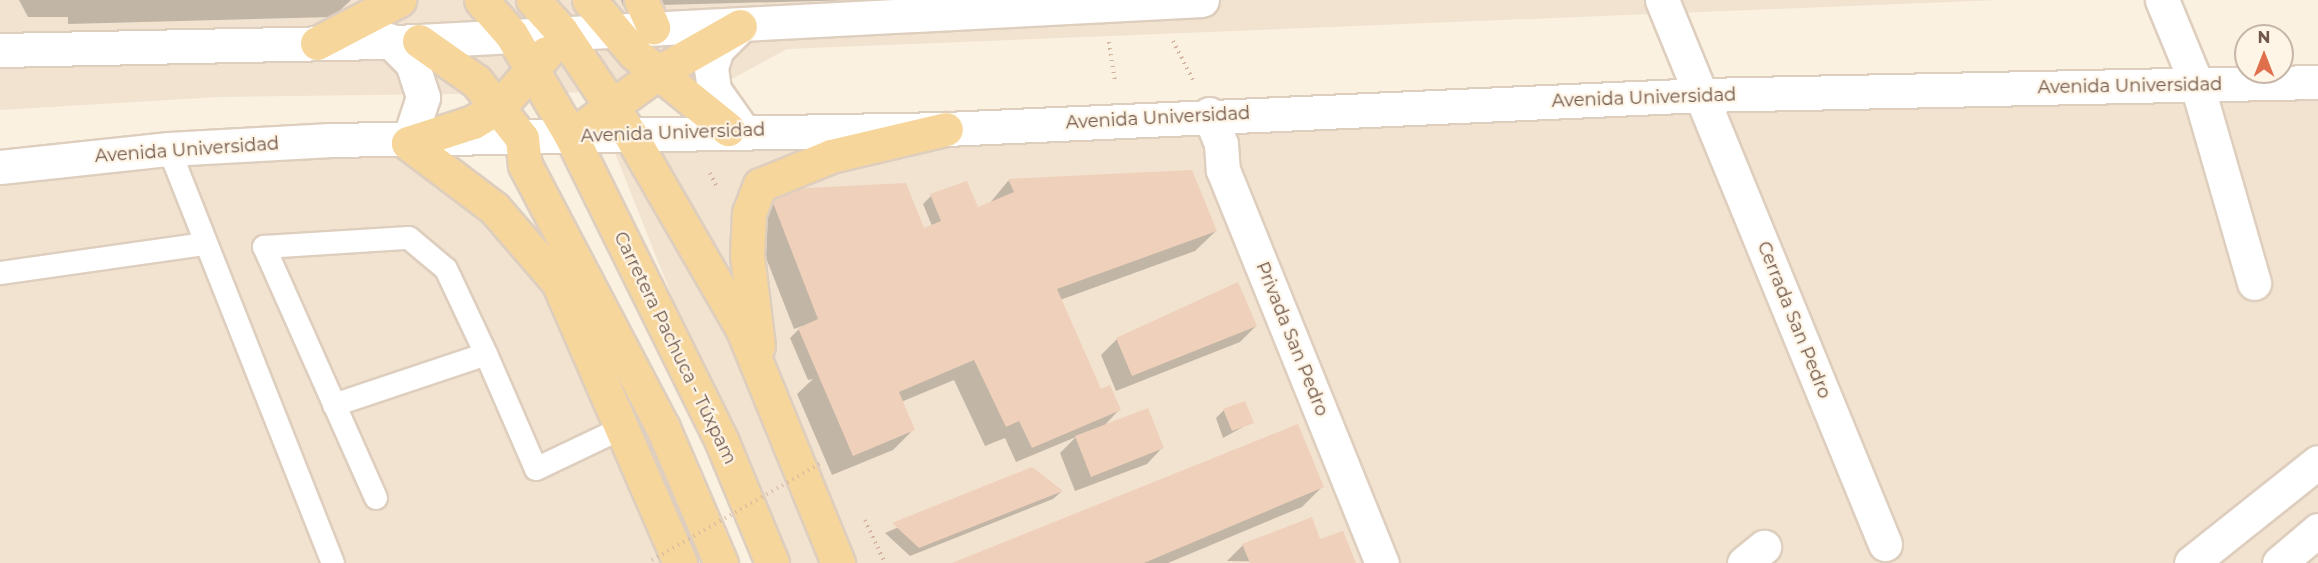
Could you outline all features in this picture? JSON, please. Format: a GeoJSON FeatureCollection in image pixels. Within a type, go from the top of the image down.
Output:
{"type":"FeatureCollection","features":[{"type":"Feature","properties":{"kind":"main road"},"geometry":{"type":"LineString","coordinates":[[317,42],[399,0]]}},
{"type":"Feature","properties":{"kind":"main road","name":"Carretera Pachuca - Túxpam"},"geometry":{"type":"LineString","coordinates":[[481,0],[511,34],[571,136],[718,432],[772,563]]}},
{"type":"Feature","properties":{"kind":"main road"},"geometry":{"type":"LineString","coordinates":[[533,0],[561,31],[630,134],[743,330],[838,563]]}},
{"type":"Feature","properties":{"kind":"main road"},"geometry":{"type":"LineString","coordinates":[[589,0],[659,72],[735,130]]}},
{"type":"Feature","properties":{"kind":"main road"},"geometry":{"type":"LineString","coordinates":[[0,50],[404,41],[614,28],[647,14],[740,26],[1202,0]]}},
{"type":"Feature","properties":{"kind":"main road","name":"Cerrada San Pedro"},"geometry":{"type":"LineString","coordinates":[[1662,0],[1703,95],[1885,544]]}},
{"type":"Feature","properties":{"kind":"main road"},"geometry":{"type":"LineString","coordinates":[[2162,0],[2197,85],[2254,283]]}},
{"type":"Feature","properties":{"kind":"main road"},"geometry":{"type":"LineString","coordinates":[[571,136],[659,72],[740,26]]}},
{"type":"Feature","properties":{"kind":"main road"},"geometry":{"type":"LineString","coordinates":[[735,130],[714,90],[711,68],[717,50],[740,26]]}},
{"type":"Feature","properties":{"kind":"main road"},"geometry":{"type":"LineString","coordinates":[[408,143],[473,122],[500,106],[534,72],[561,31]]}},
{"type":"Feature","properties":{"kind":"main road"},"geometry":{"type":"LineString","coordinates":[[404,41],[476,81],[500,106],[522,138],[525,165],[663,428],[721,563]]}},
{"type":"Feature","properties":{"kind":"main road"},"geometry":{"type":"LineString","coordinates":[[404,41],[422,90],[408,143]]}},
{"type":"Feature","properties":{"kind":"main road","name":"Avenida Universidad"},"geometry":{"type":"LineString","coordinates":[[0,167],[169,149],[331,140],[408,143],[735,130],[946,129],[1209,114],[1703,95],[2318,82]]}},
{"type":"Feature","properties":{"kind":"main road","name":"Privada San Pedro"},"geometry":{"type":"LineString","coordinates":[[1209,114],[1221,144],[1223,170],[1382,563]]}},
{"type":"Feature","properties":{"kind":"main road"},"geometry":{"type":"LineString","coordinates":[[760,371],[747,255],[749,213],[760,185],[831,156],[946,129]]}},
{"type":"Feature","properties":{"kind":"main road"},"geometry":{"type":"LineString","coordinates":[[408,143],[494,208],[558,282],[624,427],[666,562]]}},
{"type":"Feature","properties":{"kind":"main road"},"geometry":{"type":"LineString","coordinates":[[2192,563],[2318,462]]}},
{"type":"Feature","properties":{"kind":"main road"},"geometry":{"type":"LineString","coordinates":[[2279,563],[2318,530]]}},
{"type":"Feature","properties":{"kind":"lane"},"geometry":{"type":"LineString","coordinates":[[169,149],[203,244],[333,563]]}},
{"type":"Feature","properties":{"kind":"lane"},"geometry":{"type":"LineString","coordinates":[[376,498],[264,247],[409,238],[447,269],[536,469],[624,427]]}},
{"type":"Feature","properties":{"kind":"lane"},"geometry":{"type":"LineString","coordinates":[[0,273],[203,244]]}},
{"type":"Feature","properties":{"kind":"lane"},"geometry":{"type":"LineString","coordinates":[[334,405],[486,354]]}},
{"type":"Feature","properties":{"kind":"path"},"geometry":{"type":"LineString","coordinates":[[1154,1],[1209,114]]}},
{"type":"Feature","properties":{"kind":"path"},"geometry":{"type":"LineString","coordinates":[[1104,6],[1121,120]]}},
{"type":"Feature","properties":{"kind":"path"},"geometry":{"type":"LineString","coordinates":[[666,562],[823,462]]}},
{"type":"Feature","properties":{"kind":"shaded area"},"geometry":{"type":"Polygon","coordinates":[[[0,0],[570,0],[610,92],[219,97],[0,110],[0,0]]]}},
{"type":"Feature","properties":{"kind":"shaded area"},"geometry":{"type":"Polygon","coordinates":[[[579,0],[1998,0],[787,49],[728,81],[614,89],[579,0]]]}},
{"type":"Feature","properties":{"kind":"shaded area"},"geometry":{"type":"Polygon","coordinates":[[[2318,74],[2318,563],[778,563],[605,128],[2234,77],[2234,84],[2294,84],[2294,75],[2318,74]]]}},
{"type":"Feature","properties":{"kind":"shaded area"},"geometry":{"type":"Polygon","coordinates":[[[403,156],[479,211],[549,298],[665,563],[0,563],[0,179],[157,162],[403,156]]]}},
{"type":"Feature","properties":{"kind":"building"},"geometry":{"type":"Polygon","coordinates":[[[1192,170],[1217,231],[1057,289],[1101,389],[1110,385],[1121,410],[1032,448],[1019,421],[1006,427],[974,360],[899,392],[915,430],[853,456],[798,328],[818,319],[768,190],[906,183],[924,228],[941,221],[930,194],[967,181],[978,207],[1014,192],[1008,179],[1192,170]]]}},
{"type":"Feature","properties":{"kind":"building"},"geometry":{"type":"Polygon","coordinates":[[[1238,282],[1257,326],[1132,376],[1116,338],[1238,282]]]}},
{"type":"Feature","properties":{"kind":"building"},"geometry":{"type":"Polygon","coordinates":[[[1245,401],[1254,423],[1232,431],[1223,409],[1245,401]]]}},
{"type":"Feature","properties":{"kind":"building"},"geometry":{"type":"Polygon","coordinates":[[[1148,408],[1164,448],[1091,477],[1075,436],[1148,408]]]}},
{"type":"Feature","properties":{"kind":"building"},"geometry":{"type":"Polygon","coordinates":[[[1298,424],[1324,487],[1144,563],[952,563],[1298,424]]]}},
{"type":"Feature","properties":{"kind":"building"},"geometry":{"type":"Polygon","coordinates":[[[1032,467],[1063,491],[919,548],[892,523],[1032,467]]]}},
{"type":"Feature","properties":{"kind":"building"},"geometry":{"type":"Polygon","coordinates":[[[1312,517],[1320,539],[1343,531],[1356,563],[1250,563],[1242,544],[1312,517]]]}}]}
